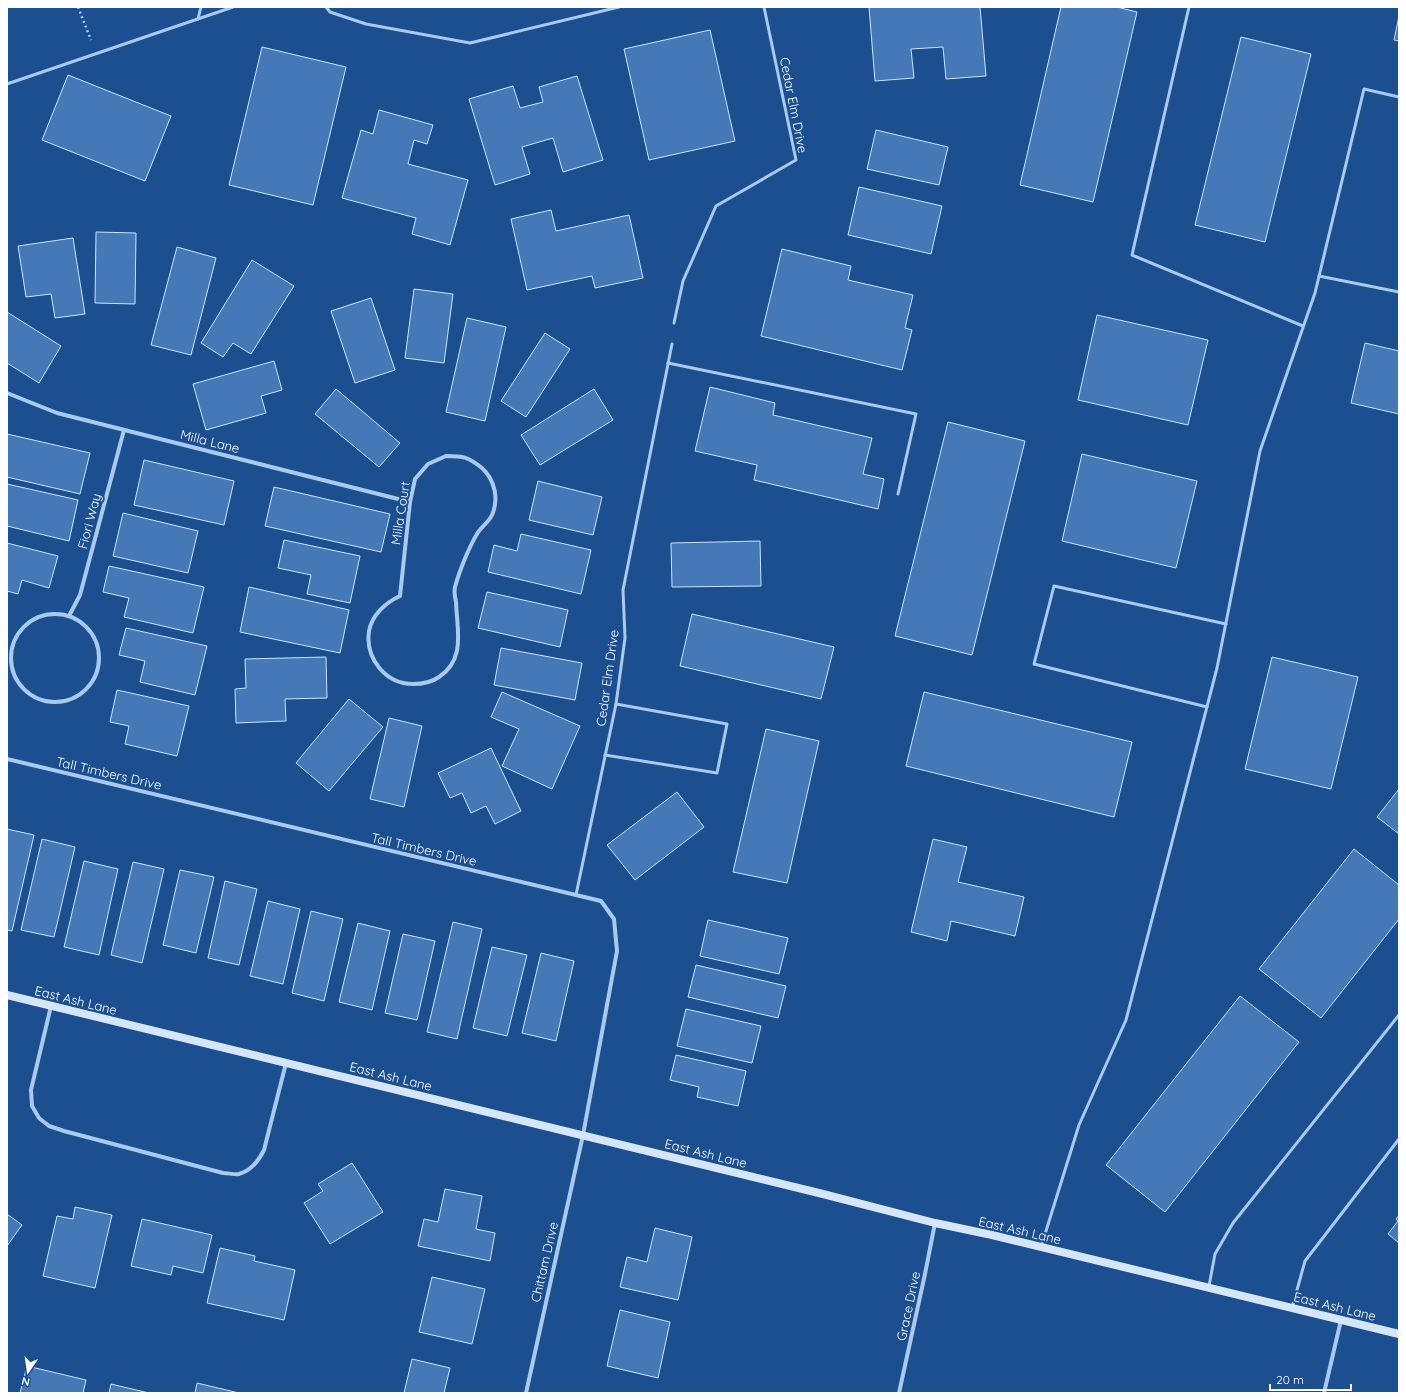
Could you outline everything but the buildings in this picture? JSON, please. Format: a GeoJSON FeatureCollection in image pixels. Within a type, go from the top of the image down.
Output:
{"type":"FeatureCollection","features":[{"type":"Feature","properties":{"kind":"street","name":"Milla Lane"},"geometry":{"type":"LineString","coordinates":[[7,393],[57,413],[410,502]]}},
{"type":"Feature","properties":{"kind":"street","name":"Fiori Way"},"geometry":{"type":"LineString","coordinates":[[69,616],[80,595],[124,430]]}},
{"type":"Feature","properties":{"kind":"street","name":"Milla Court"},"geometry":{"type":"LineString","coordinates":[[446,456],[458,456],[470,459],[488,473],[494,486],[496,498],[492,516],[477,533],[455,588],[459,644],[454,660],[446,672],[438,678],[420,684],[406,684],[390,678],[379,668],[373,659],[369,645],[369,630],[378,611],[390,601],[400,596],[410,502],[415,479],[428,464],[446,456]]}},
{"type":"Feature","properties":{"kind":"street"},"geometry":{"type":"LineString","coordinates":[[55,614],[69,616],[81,622],[91,632],[97,644],[100,658],[98,671],[92,683],[82,693],[70,699],[56,702],[42,700],[30,693],[20,684],[13,672],[11,658],[13,644],[20,632],[29,622],[42,616],[55,614]]}},
{"type":"Feature","properties":{"kind":"street","name":"Tall Timbers Drive"},"geometry":{"type":"LineString","coordinates":[[7,759],[576,896],[601,900],[614,919],[617,951],[583,1135]]}},
{"type":"Feature","properties":{"kind":"street","name":"East Ash Lane"},"geometry":{"type":"LineString","coordinates":[[7,995],[583,1135],[935,1223],[1041,1247],[1399,1334]]}},
{"type":"Feature","properties":{"kind":"street"},"geometry":{"type":"LineString","coordinates":[[51,1006],[31,1090],[32,1106],[39,1118],[49,1126],[64,1131],[223,1173],[238,1174],[250,1169],[258,1161],[264,1150],[286,1063]]}},
{"type":"Feature","properties":{"kind":"street","name":"Chittam Drive"},"geometry":{"type":"LineString","coordinates":[[526,1393],[583,1135]]}},
{"type":"Feature","properties":{"kind":"street","name":"Grace Drive"},"geometry":{"type":"LineString","coordinates":[[899,1393],[935,1223]]}},
{"type":"Feature","properties":{"kind":"street"},"geometry":{"type":"LineString","coordinates":[[1324,1393],[1341,1320]]}},
{"type":"Feature","properties":{"kind":"lane"},"geometry":{"type":"LineString","coordinates":[[198,19],[201,7]]}},
{"type":"Feature","properties":{"kind":"lane"},"geometry":{"type":"LineString","coordinates":[[7,84],[233,7]]}},
{"type":"Feature","properties":{"kind":"lane"},"geometry":{"type":"LineString","coordinates":[[326,7],[330,12],[366,24],[470,43],[620,7]]}},
{"type":"Feature","properties":{"kind":"lane","name":"Cedar Elm Drive"},"geometry":{"type":"LineString","coordinates":[[674,323],[683,281],[716,206],[796,160],[764,7]]}},
{"type":"Feature","properties":{"kind":"lane"},"geometry":{"type":"LineString","coordinates":[[1189,7],[1132,255],[1303,326]]}},
{"type":"Feature","properties":{"kind":"lane"},"geometry":{"type":"LineString","coordinates":[[1041,1247],[1079,1125],[1126,1020],[1217,668],[1260,451],[1319,276],[1364,89],[1399,98]]}},
{"type":"Feature","properties":{"kind":"lane"},"geometry":{"type":"LineString","coordinates":[[1319,276],[1399,292]]}},
{"type":"Feature","properties":{"kind":"lane","name":"Cedar Elm Drive"},"geometry":{"type":"LineString","coordinates":[[576,896],[616,704],[625,638],[623,590],[672,344]]}},
{"type":"Feature","properties":{"kind":"lane"},"geometry":{"type":"LineString","coordinates":[[668,363],[916,414],[898,494]]}},
{"type":"Feature","properties":{"kind":"lane"},"geometry":{"type":"LineString","coordinates":[[1207,707],[1034,664],[1054,586],[1226,624]]}},
{"type":"Feature","properties":{"kind":"lane"},"geometry":{"type":"LineString","coordinates":[[605,755],[717,773],[727,724],[616,704]]}},
{"type":"Feature","properties":{"kind":"lane"},"geometry":{"type":"LineString","coordinates":[[1209,1288],[1215,1254],[1233,1223],[1399,1015]]}},
{"type":"Feature","properties":{"kind":"lane"},"geometry":{"type":"LineString","coordinates":[[1292,1308],[1305,1261],[1399,1139]]}},
{"type":"Feature","properties":{"kind":"path"},"geometry":{"type":"LineString","coordinates":[[78,7],[97,54]]}}]}
